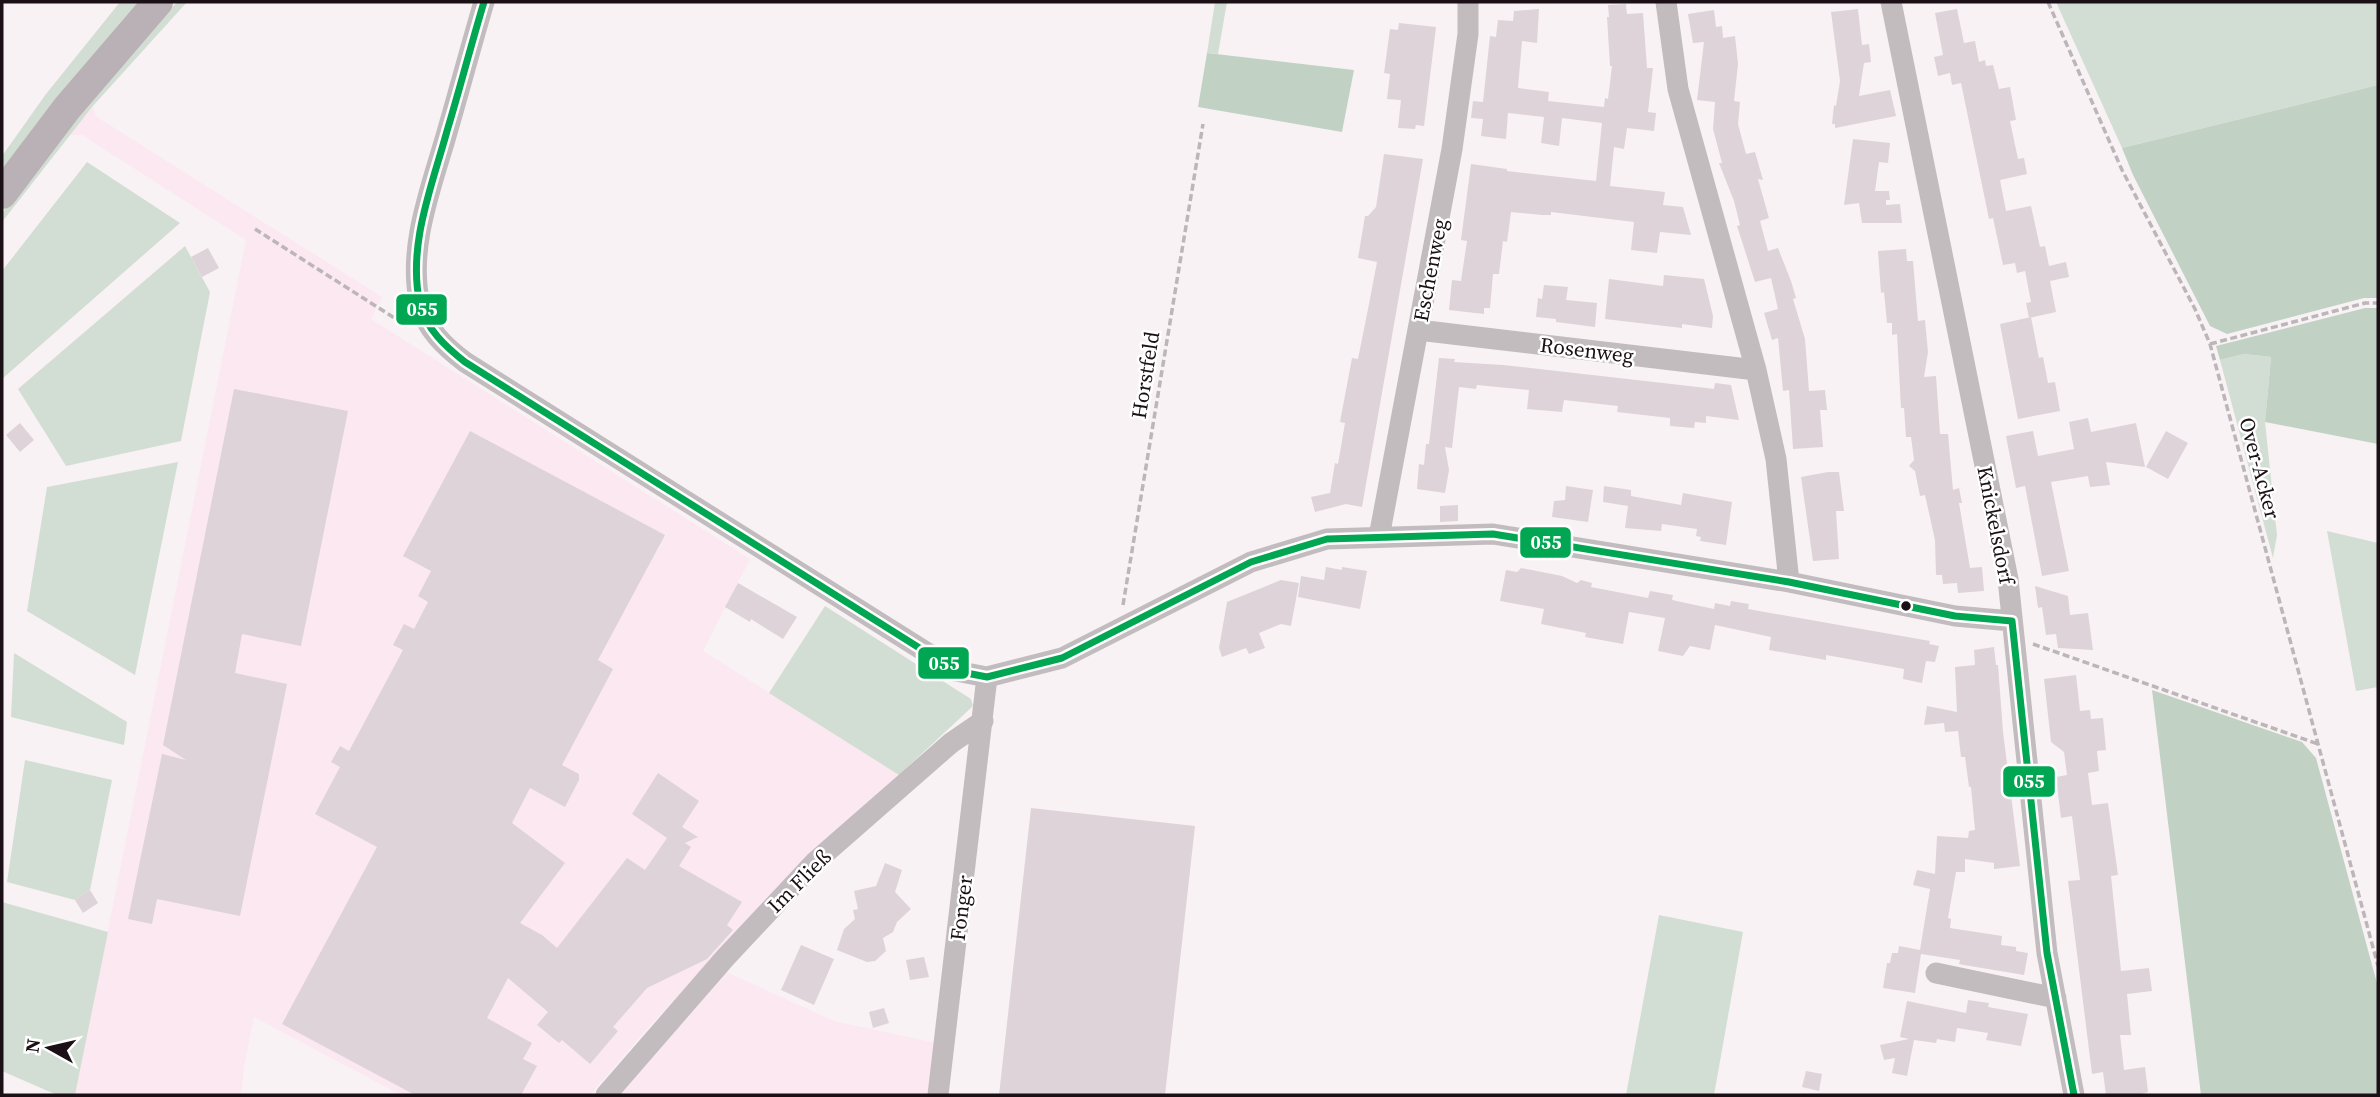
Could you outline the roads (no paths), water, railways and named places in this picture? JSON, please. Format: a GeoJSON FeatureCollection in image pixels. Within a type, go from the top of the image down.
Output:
{"type":"FeatureCollection","features":[{"type":"Feature","properties":{"kind":"street"},"geometry":{"type":"LineString","coordinates":[[2,194],[73,100],[158,2]]}},
{"type":"Feature","properties":{"kind":"street"},"geometry":{"type":"LineString","coordinates":[[484,2],[431,190],[418,249],[417,272],[421,307],[435,335],[465,362],[957,671],[988,677],[1062,659],[1251,562],[1328,540],[1379,537],[1493,534],[1789,582],[2013,629]]}},
{"type":"Feature","properties":{"kind":"street","name":"Eschenweg"},"geometry":{"type":"LineString","coordinates":[[1379,537],[1452,149],[1468,34],[1468,2]]}},
{"type":"Feature","properties":{"kind":"street"},"geometry":{"type":"LineString","coordinates":[[1666,2],[1678,89],[1756,370],[1776,459],[1789,582]]}},
{"type":"Feature","properties":{"kind":"street","name":"Knickelsdorf"},"geometry":{"type":"LineString","coordinates":[[1891,2],[2008,579],[2047,953],[2074,1095]]}},
{"type":"Feature","properties":{"kind":"street","name":"Rosenweg"},"geometry":{"type":"LineString","coordinates":[[1419,330],[1756,370]]}},
{"type":"Feature","properties":{"kind":"street"},"geometry":{"type":"LineString","coordinates":[[983,721],[988,677]]}},
{"type":"Feature","properties":{"kind":"street","name":"Im Fließ"},"geometry":{"type":"LineString","coordinates":[[606,1095],[724,958],[815,862],[951,743],[983,721]]}},
{"type":"Feature","properties":{"kind":"street","name":"Fonger"},"geometry":{"type":"LineString","coordinates":[[938,1095],[983,721]]}},
{"type":"Feature","properties":{"kind":"street"},"geometry":{"type":"LineString","coordinates":[[1936,973],[2056,998]]}}]}
